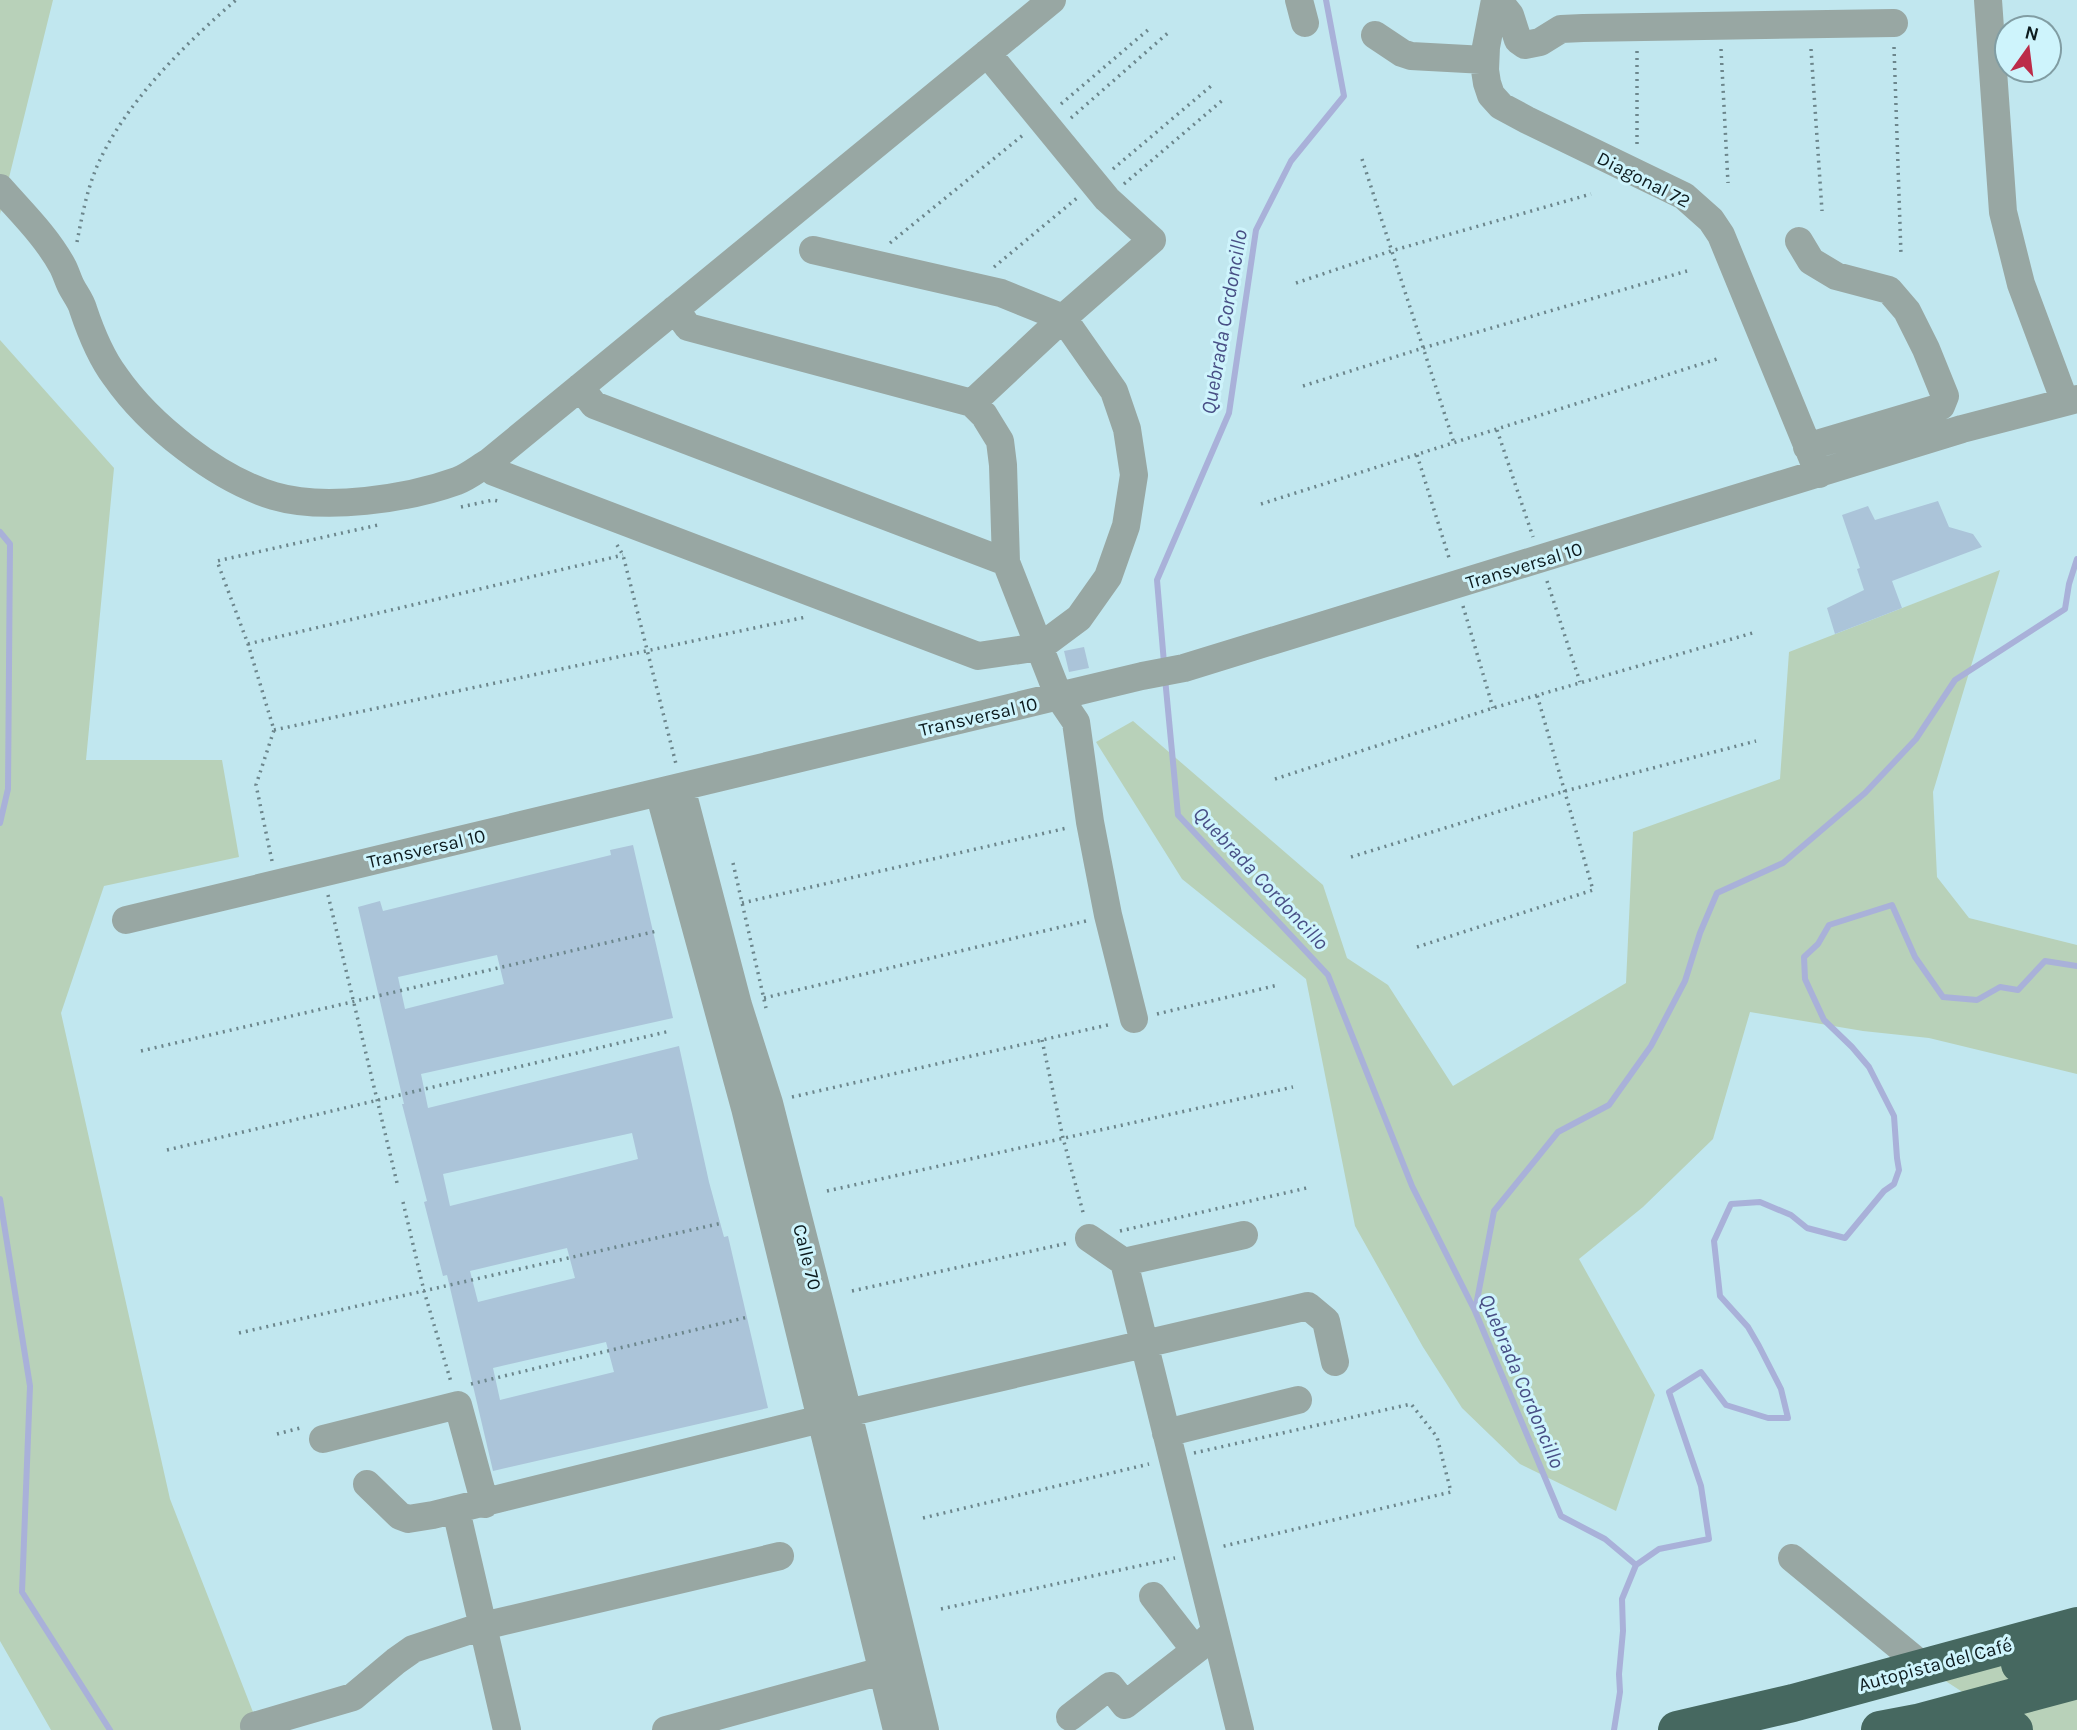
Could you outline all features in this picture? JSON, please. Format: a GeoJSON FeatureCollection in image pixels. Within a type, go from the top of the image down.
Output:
{"type":"FeatureCollection","features":[{"type":"Feature","properties":{"kind":"highway","name":"Autopista del Café"},"geometry":{"type":"LineString","coordinates":[[1794,1703],[2077,1626]]}},
{"type":"Feature","properties":{"kind":"highway","name":"Autopista del Café"},"geometry":{"type":"LineString","coordinates":[[1677,1730],[1794,1703],[2077,1654]]}},
{"type":"Feature","properties":{"kind":"highway"},"geometry":{"type":"LineString","coordinates":[[1880,1730],[1917,1723],[2077,1680]]}},
{"type":"Feature","properties":{"kind":"highway"},"geometry":{"type":"LineString","coordinates":[[1917,1723],[1969,1720],[2014,1730]]}},
{"type":"Feature","properties":{"kind":"street"},"geometry":{"type":"LineString","coordinates":[[0,188],[51,245],[83,307],[97,347],[114,375],[159,424],[216,468],[272,495],[293,500],[348,502],[380,499],[459,480],[489,462],[1052,0]]}},
{"type":"Feature","properties":{"kind":"street"},"geometry":{"type":"LineString","coordinates":[[1496,0],[1510,15],[1518,40],[1525,46],[1540,42],[1561,29],[1894,23]]}},
{"type":"Feature","properties":{"kind":"street","name":"Diagonal 72"},"geometry":{"type":"LineString","coordinates":[[1496,0],[1485,60],[1487,83],[1492,95],[1501,106],[1527,120],[1684,196],[1711,219],[1721,235],[1819,474]]}},
{"type":"Feature","properties":{"kind":"street"},"geometry":{"type":"LineString","coordinates":[[1987,0],[2003,212],[2021,285],[2071,401]]}},
{"type":"Feature","properties":{"kind":"street"},"geometry":{"type":"LineString","coordinates":[[1375,35],[1411,55],[1485,60]]}},
{"type":"Feature","properties":{"kind":"street"},"geometry":{"type":"LineString","coordinates":[[972,403],[1152,240],[1107,199],[1054,118],[987,52]]}},
{"type":"Feature","properties":{"kind":"street"},"geometry":{"type":"LineString","coordinates":[[1799,241],[1811,261],[1836,276],[1889,290],[1907,311],[1945,396],[1941,406],[1935,409],[1807,447]]}},
{"type":"Feature","properties":{"kind":"street"},"geometry":{"type":"LineString","coordinates":[[489,462],[494,472],[978,656],[1040,647],[1079,618],[1108,577],[1126,526],[1134,475],[1127,429],[1114,391],[1063,318],[1001,293],[813,250]]}},
{"type":"Feature","properties":{"kind":"street"},"geometry":{"type":"LineString","coordinates":[[675,309],[688,327],[972,403],[984,415],[1000,441],[1006,562],[1059,697],[1076,722],[1090,822],[1108,915],[1134,1019]]}},
{"type":"Feature","properties":{"kind":"street"},"geometry":{"type":"LineString","coordinates":[[580,387],[594,405],[1006,562]]}},
{"type":"Feature","properties":{"kind":"street","name":"Transversal 10"},"geometry":{"type":"LineString","coordinates":[[126,920],[1184,668],[1962,429],[2071,401]]}},
{"type":"Feature","properties":{"kind":"street","name":"Calle 70"},"geometry":{"type":"LineString","coordinates":[[670,790],[751,1002],[769,1103],[835,1416],[882,1671],[897,1730]]}},
{"type":"Feature","properties":{"kind":"street","name":"Calle 70"},"geometry":{"type":"LineString","coordinates":[[670,790],[745,1108],[925,1730]]}},
{"type":"Feature","properties":{"kind":"street"},"geometry":{"type":"LineString","coordinates":[[1124,1262],[1244,1235]]}},
{"type":"Feature","properties":{"kind":"street"},"geometry":{"type":"LineString","coordinates":[[1089,1238],[1124,1262],[1166,1433],[1205,1641],[1240,1730]]}},
{"type":"Feature","properties":{"kind":"street"},"geometry":{"type":"LineString","coordinates":[[366,1484],[400,1516],[408,1519],[456,1510],[835,1416],[1308,1306],[1326,1321],[1335,1362]]}},
{"type":"Feature","properties":{"kind":"street"},"geometry":{"type":"LineString","coordinates":[[1166,1433],[1298,1400]]}},
{"type":"Feature","properties":{"kind":"street"},"geometry":{"type":"LineString","coordinates":[[323,1439],[458,1405],[485,1504]]}},
{"type":"Feature","properties":{"kind":"street"},"geometry":{"type":"LineString","coordinates":[[456,1510],[507,1730]]}},
{"type":"Feature","properties":{"kind":"street"},"geometry":{"type":"LineString","coordinates":[[254,1726],[353,1697],[413,1649],[483,1626],[780,1556]]}},
{"type":"Feature","properties":{"kind":"street"},"geometry":{"type":"LineString","coordinates":[[1792,1558],[1924,1667]]}},
{"type":"Feature","properties":{"kind":"street"},"geometry":{"type":"LineString","coordinates":[[1153,1596],[1205,1641]]}},
{"type":"Feature","properties":{"kind":"street"},"geometry":{"type":"LineString","coordinates":[[1070,1717],[1111,1686],[1125,1705],[1205,1641]]}},
{"type":"Feature","properties":{"kind":"street"},"geometry":{"type":"LineString","coordinates":[[666,1730],[882,1671]]}},
{"type":"Feature","properties":{"kind":"path"},"geometry":{"type":"LineString","coordinates":[[76,252],[89,188],[111,138],[151,84],[201,31],[236,0]]}},
{"type":"Feature","properties":{"kind":"path"},"geometry":{"type":"LineString","coordinates":[[1894,23],[1901,255]]}},
{"type":"Feature","properties":{"kind":"path"},"geometry":{"type":"LineString","coordinates":[[1810,24],[1822,211]]}},
{"type":"Feature","properties":{"kind":"path"},"geometry":{"type":"LineString","coordinates":[[1720,26],[1728,183]]}},
{"type":"Feature","properties":{"kind":"path"},"geometry":{"type":"LineString","coordinates":[[1637,27],[1637,173]]}},
{"type":"Feature","properties":{"kind":"path"},"geometry":{"type":"LineString","coordinates":[[1054,118],[1149,29]]}},
{"type":"Feature","properties":{"kind":"path"},"geometry":{"type":"LineString","coordinates":[[866,261],[1169,32]]}},
{"type":"Feature","properties":{"kind":"path"},"geometry":{"type":"LineString","coordinates":[[1107,199],[1225,98]]}},
{"type":"Feature","properties":{"kind":"path"},"geometry":{"type":"LineString","coordinates":[[1362,159],[1454,443]]}},
{"type":"Feature","properties":{"kind":"path"},"geometry":{"type":"LineString","coordinates":[[1296,282],[1391,251],[1591,194]]}},
{"type":"Feature","properties":{"kind":"path"},"geometry":{"type":"LineString","coordinates":[[1303,386],[1687,271]]}},
{"type":"Feature","properties":{"kind":"path"},"geometry":{"type":"LineString","coordinates":[[1261,504],[1720,358]]}},
{"type":"Feature","properties":{"kind":"path"},"geometry":{"type":"LineString","coordinates":[[1496,430],[1580,682]]}},
{"type":"Feature","properties":{"kind":"path"},"geometry":{"type":"LineString","coordinates":[[1417,454],[1493,708]]}},
{"type":"Feature","properties":{"kind":"path"},"geometry":{"type":"LineString","coordinates":[[454,509],[493,500],[506,504]]}},
{"type":"Feature","properties":{"kind":"path"},"geometry":{"type":"LineString","coordinates":[[276,884],[256,785],[274,730],[248,644],[217,561],[388,523]]}},
{"type":"Feature","properties":{"kind":"path"},"geometry":{"type":"LineString","coordinates":[[617,545],[623,555],[647,650],[670,790]]}},
{"type":"Feature","properties":{"kind":"path"},"geometry":{"type":"LineString","coordinates":[[248,644],[623,555]]}},
{"type":"Feature","properties":{"kind":"path"},"geometry":{"type":"LineString","coordinates":[[274,730],[815,615]]}},
{"type":"Feature","properties":{"kind":"path"},"geometry":{"type":"LineString","coordinates":[[1275,779],[1493,708],[1756,632]]}},
{"type":"Feature","properties":{"kind":"path"},"geometry":{"type":"LineString","coordinates":[[1417,947],[1593,890],[1537,695]]}},
{"type":"Feature","properties":{"kind":"path"},"geometry":{"type":"LineString","coordinates":[[1351,857],[1565,791],[1756,741]]}},
{"type":"Feature","properties":{"kind":"path"},"geometry":{"type":"LineString","coordinates":[[742,903],[1090,822]]}},
{"type":"Feature","properties":{"kind":"path"},"geometry":{"type":"LineString","coordinates":[[733,863],[742,903],[751,1002]]}},
{"type":"Feature","properties":{"kind":"path"},"geometry":{"type":"LineString","coordinates":[[322,873],[398,1187]]}},
{"type":"Feature","properties":{"kind":"path"},"geometry":{"type":"LineString","coordinates":[[751,1002],[1108,915]]}},
{"type":"Feature","properties":{"kind":"path"},"geometry":{"type":"LineString","coordinates":[[141,1051],[657,931]]}},
{"type":"Feature","properties":{"kind":"path"},"geometry":{"type":"LineString","coordinates":[[787,1098],[1278,985]]}},
{"type":"Feature","properties":{"kind":"path"},"geometry":{"type":"LineString","coordinates":[[751,1002],[767,1011]]}},
{"type":"Feature","properties":{"kind":"path"},"geometry":{"type":"LineString","coordinates":[[167,1150],[670,1031]]}},
{"type":"Feature","properties":{"kind":"path"},"geometry":{"type":"LineString","coordinates":[[1041,1040],[1089,1238]]}},
{"type":"Feature","properties":{"kind":"path"},"geometry":{"type":"LineString","coordinates":[[827,1191],[1293,1087]]}},
{"type":"Feature","properties":{"kind":"path"},"geometry":{"type":"LineString","coordinates":[[852,1290],[1311,1187]]}},
{"type":"Feature","properties":{"kind":"path"},"geometry":{"type":"LineString","coordinates":[[402,1202],[424,1291],[453,1388]]}},
{"type":"Feature","properties":{"kind":"path"},"geometry":{"type":"LineString","coordinates":[[239,1333],[722,1223]]}},
{"type":"Feature","properties":{"kind":"path"},"geometry":{"type":"LineString","coordinates":[[466,1385],[748,1317]]}},
{"type":"Feature","properties":{"kind":"path"},"geometry":{"type":"LineString","coordinates":[[1411,1404],[1437,1437],[1451,1492]]}},
{"type":"Feature","properties":{"kind":"green space"},"geometry":{"type":"Polygon","coordinates":[[[0,0],[53,0],[0,214],[0,0]]]}},
{"type":"Feature","properties":{"kind":"green space"},"geometry":{"type":"Polygon","coordinates":[[[0,340],[114,468],[86,760],[222,760],[239,857],[104,886],[61,1013],[170,1499],[260,1730],[51,1730],[0,1641],[0,340]]]}},
{"type":"Feature","properties":{"kind":"green space"},"geometry":{"type":"Polygon","coordinates":[[[2000,570],[1933,792],[1937,877],[1969,918],[2077,945],[2077,1074],[1929,1038],[1863,1031],[1750,1012],[1713,1139],[1643,1207],[1579,1259],[1655,1395],[1616,1511],[1520,1464],[1462,1408],[1423,1347],[1355,1226],[1306,979],[1182,879],[1096,742],[1133,721],[1323,885],[1347,958],[1388,985],[1453,1086],[1626,983],[1633,832],[1780,779],[1789,652],[2000,570]]]}},
{"type":"Feature","properties":{"kind":"green space"},"geometry":{"type":"Polygon","coordinates":[[[2077,1626],[2077,1730],[2021,1730],[1924,1667],[2077,1626]]]}},
{"type":"Feature","properties":{"kind":"building"},"geometry":{"type":"Polygon","coordinates":[[[1938,501],[1949,527],[1973,534],[1982,547],[1892,581],[1902,608],[1835,634],[1827,608],[1864,590],[1857,569],[1860,568],[1842,515],[1868,506],[1875,520],[1938,501]]]}},
{"type":"Feature","properties":{"kind":"building"},"geometry":{"type":"Polygon","coordinates":[[[1084,647],[1089,668],[1069,672],[1064,651],[1084,647]]]}},
{"type":"Feature","properties":{"kind":"building"},"geometry":{"type":"Polygon","coordinates":[[[633,845],[673,1018],[421,1074],[428,1108],[679,1046],[709,1182],[724,1237],[728,1236],[768,1408],[493,1471],[447,1275],[443,1276],[424,1202],[427,1201],[402,1104],[358,907],[380,901],[383,911],[611,855],[610,850],[633,845]],[[497,955],[398,977],[405,1009],[504,984],[497,955]],[[632,1133],[443,1174],[450,1206],[638,1159],[632,1133]],[[567,1248],[470,1271],[478,1302],[575,1278],[567,1248]],[[606,1342],[493,1368],[500,1400],[614,1372],[606,1342]]]}},
{"type":"Feature","properties":{"kind":"waterway","name":"Quebrada Cordoncillo"},"geometry":{"type":"LineString","coordinates":[[1164,663],[1157,580],[1229,413],[1256,230],[1291,161],[1344,96],[1326,0]]}},
{"type":"Feature","properties":{"kind":"waterway"},"geometry":{"type":"LineString","coordinates":[[0,532],[10,544],[8,789],[0,823]]}},
{"type":"Feature","properties":{"kind":"waterway"},"geometry":{"type":"LineString","coordinates":[[1475,1311],[1494,1211],[1558,1132],[1609,1105],[1651,1046],[1685,981],[1700,933],[1717,893],[1783,863],[1865,793],[1916,739],[1955,680],[2065,609],[2077,559]]}},
{"type":"Feature","properties":{"kind":"waterway","name":"Quebrada Cordoncillo"},"geometry":{"type":"LineString","coordinates":[[1165,678],[1178,815],[1328,975],[1412,1186],[1475,1311],[1561,1516],[1605,1539],[1636,1565]]}},
{"type":"Feature","properties":{"kind":"waterway"},"geometry":{"type":"LineString","coordinates":[[1614,1730],[1620,1692],[1622,1599],[1636,1565],[1659,1549],[1709,1539],[1701,1486],[1669,1392],[1701,1372],[1726,1405],[1768,1418],[1788,1418],[1781,1389],[1759,1346],[1748,1327],[1720,1296],[1714,1241],[1731,1204],[1760,1202],[1791,1215],[1807,1228],[1845,1238],[1884,1191],[1894,1184],[1899,1170],[1894,1116],[1869,1067],[1824,1020],[1805,979],[1804,957],[1818,944],[1829,925],[1892,905],[1915,957],[1943,997],[1977,1000],[2000,987],[2018,990],[2045,961],[2077,966]]}},
{"type":"Feature","properties":{"kind":"waterway"},"geometry":{"type":"LineString","coordinates":[[0,1199],[30,1386],[22,1592],[110,1730]]}}]}
